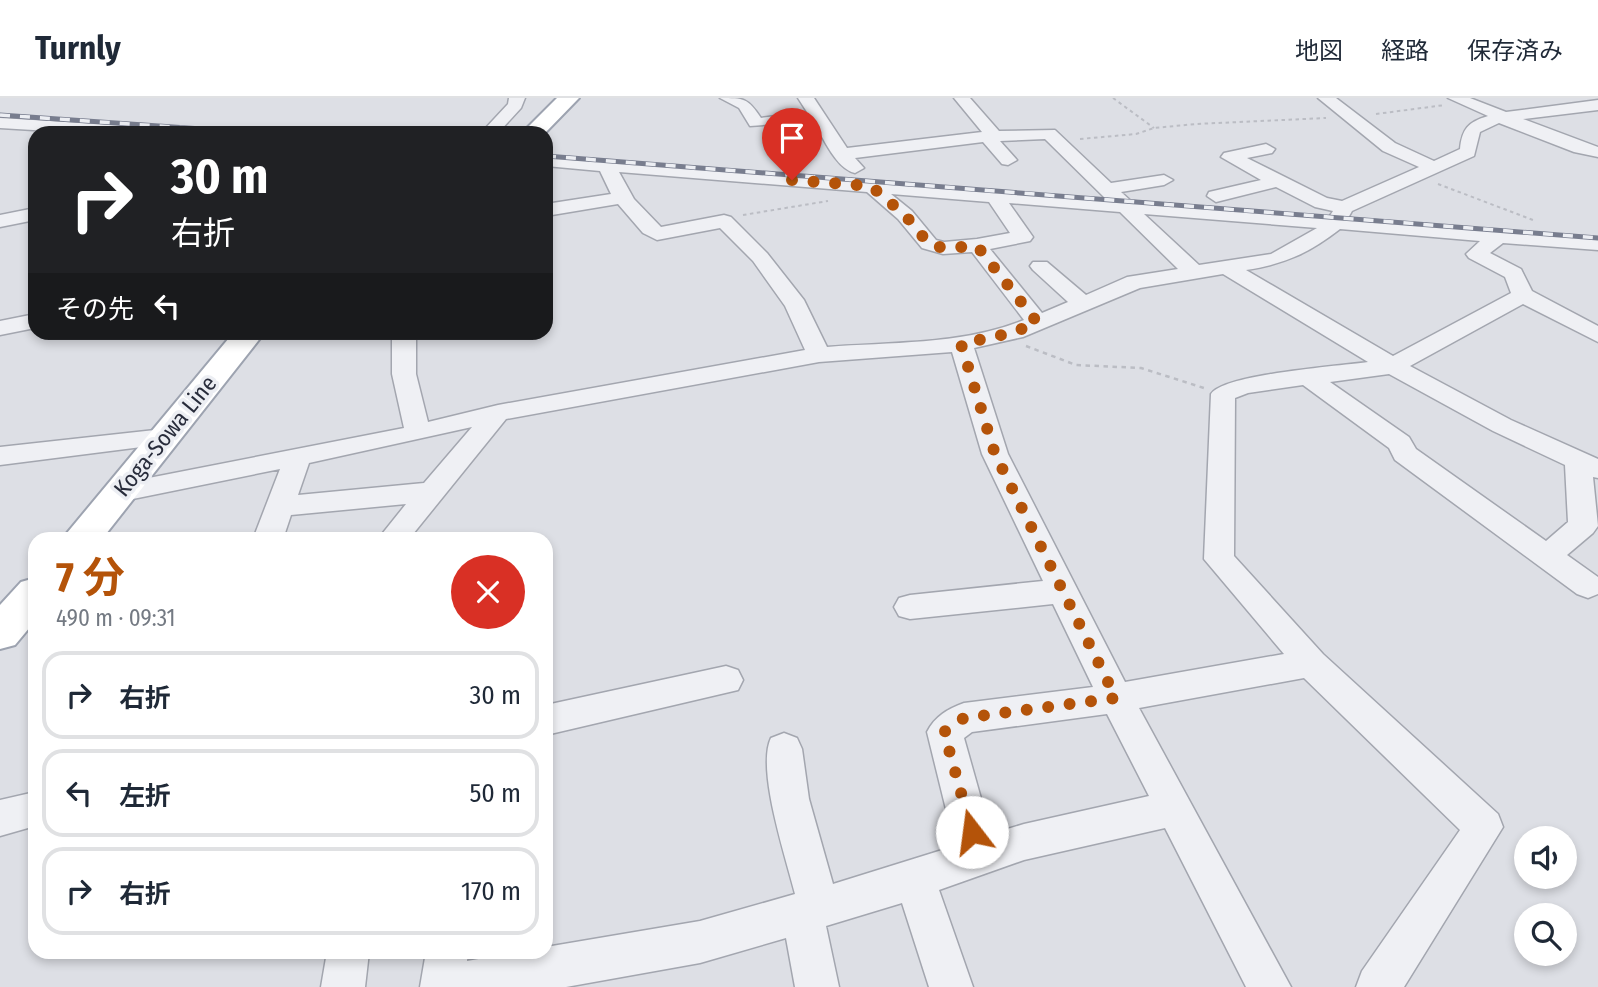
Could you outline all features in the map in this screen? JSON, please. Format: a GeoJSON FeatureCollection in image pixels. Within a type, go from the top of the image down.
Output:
{"type":"FeatureCollection","features":[{"type":"Feature","properties":{"kind":"main road"},"geometry":{"type":"LineString","coordinates":[[540,126],[569,98]]}},
{"type":"Feature","properties":{"kind":"main road","name":"Koga-Sowa Line"},"geometry":{"type":"LineString","coordinates":[[87,532],[243,340]]}},
{"type":"Feature","properties":{"kind":"main road"},"geometry":{"type":"LineString","coordinates":[[0,633],[28,601]]}},
{"type":"Feature","properties":{"kind":"street"},"geometry":{"type":"LineString","coordinates":[[496,126],[515,105],[517,98]]}},
{"type":"Feature","properties":{"kind":"street"},"geometry":{"type":"LineString","coordinates":[[727,98],[751,104],[756,123],[818,116]]}},
{"type":"Feature","properties":{"kind":"street"},"geometry":{"type":"LineString","coordinates":[[801,98],[818,116],[842,154],[873,188],[905,215],[929,244],[943,248],[977,246],[1023,237],[993,195]]}},
{"type":"Feature","properties":{"kind":"street"},"geometry":{"type":"LineString","coordinates":[[962,98],[1008,160]]}},
{"type":"Feature","properties":{"kind":"street"},"geometry":{"type":"LineString","coordinates":[[1326,98],[1388,147],[1433,167]]}},
{"type":"Feature","properties":{"kind":"street"},"geometry":{"type":"LineString","coordinates":[[1460,100],[1580,148],[1598,152]]}},
{"type":"Feature","properties":{"kind":"street"},"geometry":{"type":"LineString","coordinates":[[118,493],[418,433],[498,413],[819,355],[961,344],[1008,334],[1135,282],[1276,259],[1313,240],[1340,215],[1413,175],[1468,152],[1472,129],[1477,124],[1598,105]]}},
{"type":"Feature","properties":{"kind":"street"},"geometry":{"type":"LineString","coordinates":[[0,122],[60,126]]}},
{"type":"Feature","properties":{"kind":"street"},"geometry":{"type":"LineString","coordinates":[[842,154],[1044,132],[1195,273]]}},
{"type":"Feature","properties":{"kind":"street"},"geometry":{"type":"LineString","coordinates":[[1266,149],[1230,157],[1340,215]]}},
{"type":"Feature","properties":{"kind":"street"},"geometry":{"type":"LineString","coordinates":[[553,161],[873,188],[993,195],[1131,211]]}},
{"type":"Feature","properties":{"kind":"street"},"geometry":{"type":"LineString","coordinates":[[608,165],[611,177],[624,198],[657,234],[724,221],[760,257],[796,305],[819,355]]}},
{"type":"Feature","properties":{"kind":"street"},"geometry":{"type":"LineString","coordinates":[[1108,189],[1164,180]]}},
{"type":"Feature","properties":{"kind":"street"},"geometry":{"type":"LineString","coordinates":[[1215,204],[1279,181]]}},
{"type":"Feature","properties":{"kind":"street"},"geometry":{"type":"LineString","coordinates":[[932,200],[993,195]]}},
{"type":"Feature","properties":{"kind":"street"},"geometry":{"type":"LineString","coordinates":[[553,209],[624,198]]}},
{"type":"Feature","properties":{"kind":"street"},"geometry":{"type":"LineString","coordinates":[[1215,204],[1233,232]]}},
{"type":"Feature","properties":{"kind":"street"},"geometry":{"type":"LineString","coordinates":[[1081,221],[1131,211],[1215,204],[1340,215],[1499,236],[1598,244]]}},
{"type":"Feature","properties":{"kind":"street"},"geometry":{"type":"LineString","coordinates":[[0,221],[28,215]]}},
{"type":"Feature","properties":{"kind":"street"},"geometry":{"type":"LineString","coordinates":[[918,231],[1014,223]]}},
{"type":"Feature","properties":{"kind":"street"},"geometry":{"type":"LineString","coordinates":[[1499,236],[1476,254],[1514,273],[1523,295],[1598,335]]}},
{"type":"Feature","properties":{"kind":"street"},"geometry":{"type":"LineString","coordinates":[[977,246],[1037,322]]}},
{"type":"Feature","properties":{"kind":"street"},"geometry":{"type":"LineString","coordinates":[[1040,266],[1082,303]]}},
{"type":"Feature","properties":{"kind":"street"},"geometry":{"type":"LineString","coordinates":[[1226,267],[1393,366],[1556,453],[1588,465],[1583,526],[1547,556]]}},
{"type":"Feature","properties":{"kind":"street"},"geometry":{"type":"LineString","coordinates":[[1378,987],[1485,827],[1311,663],[1220,559],[1223,394],[1243,386],[1393,366],[1523,295]]}},
{"type":"Feature","properties":{"kind":"street"},"geometry":{"type":"LineString","coordinates":[[0,328],[28,322]]}},
{"type":"Feature","properties":{"kind":"street"},"geometry":{"type":"LineString","coordinates":[[404,340],[404,374],[418,433]]}},
{"type":"Feature","properties":{"kind":"street"},"geometry":{"type":"LineString","coordinates":[[961,344],[995,454],[1116,698],[1269,987]]}},
{"type":"Feature","properties":{"kind":"street"},"geometry":{"type":"LineString","coordinates":[[1307,377],[1400,443],[1405,454],[1588,586]]}},
{"type":"Feature","properties":{"kind":"street"},"geometry":{"type":"LineString","coordinates":[[399,532],[498,413]]}},
{"type":"Feature","properties":{"kind":"street"},"geometry":{"type":"LineString","coordinates":[[0,456],[164,437]]}},
{"type":"Feature","properties":{"kind":"street"},"geometry":{"type":"LineString","coordinates":[[271,532],[298,457]]}},
{"type":"Feature","properties":{"kind":"street"},"geometry":{"type":"LineString","coordinates":[[280,506],[432,492]]}},
{"type":"Feature","properties":{"kind":"street"},"geometry":{"type":"LineString","coordinates":[[910,607],[1063,591]]}},
{"type":"Feature","properties":{"kind":"street"},"geometry":{"type":"LineString","coordinates":[[978,858],[944,732],[964,718],[1116,698],[1311,663]]}},
{"type":"Feature","properties":{"kind":"street"},"geometry":{"type":"LineString","coordinates":[[553,718],[726,680]]}},
{"type":"Feature","properties":{"kind":"street"},"geometry":{"type":"LineString","coordinates":[[784,749],[790,799],[811,910],[817,987]]}},
{"type":"Feature","properties":{"kind":"street"},"geometry":{"type":"LineString","coordinates":[[446,959],[442,987],[489,983],[700,942],[915,879],[1024,842],[1175,808]]}},
{"type":"Feature","properties":{"kind":"street"},"geometry":{"type":"LineString","coordinates":[[0,818],[28,811]]}},
{"type":"Feature","properties":{"kind":"street"},"geometry":{"type":"LineString","coordinates":[[915,879],[951,987]]}},
{"type":"Feature","properties":{"kind":"street"},"geometry":{"type":"LineString","coordinates":[[343,987],[347,959]]}},
{"type":"Feature","properties":{"kind":"path"},"geometry":{"type":"LineString","coordinates":[[1113,98],[1154,128]]}},
{"type":"Feature","properties":{"kind":"path"},"geometry":{"type":"LineString","coordinates":[[1056,141],[1136,134],[1154,128],[1352,116],[1460,100]]}},
{"type":"Feature","properties":{"kind":"path"},"geometry":{"type":"LineString","coordinates":[[1413,175],[1533,220]]}},
{"type":"Feature","properties":{"kind":"path"},"geometry":{"type":"LineString","coordinates":[[724,221],[828,201]]}},
{"type":"Feature","properties":{"kind":"path"},"geometry":{"type":"LineString","coordinates":[[1008,334],[1023,345],[1076,365],[1141,368],[1223,394]]}},
{"type":"Feature","properties":{"kind":"railway"},"geometry":{"type":"LineString","coordinates":[[0,115],[160,126]]}},
{"type":"Feature","properties":{"kind":"railway"},"geometry":{"type":"LineString","coordinates":[[553,157],[1598,238]]}},
{"type":"Feature","properties":{"kind":"route"},"geometry":{"type":"LineString","coordinates":[[792,180],[871,186],[905,215],[929,244],[943,248],[977,246],[1037,322],[1015,332],[961,344],[995,454],[1116,698],[964,718],[944,732],[972,832]]}}]}
